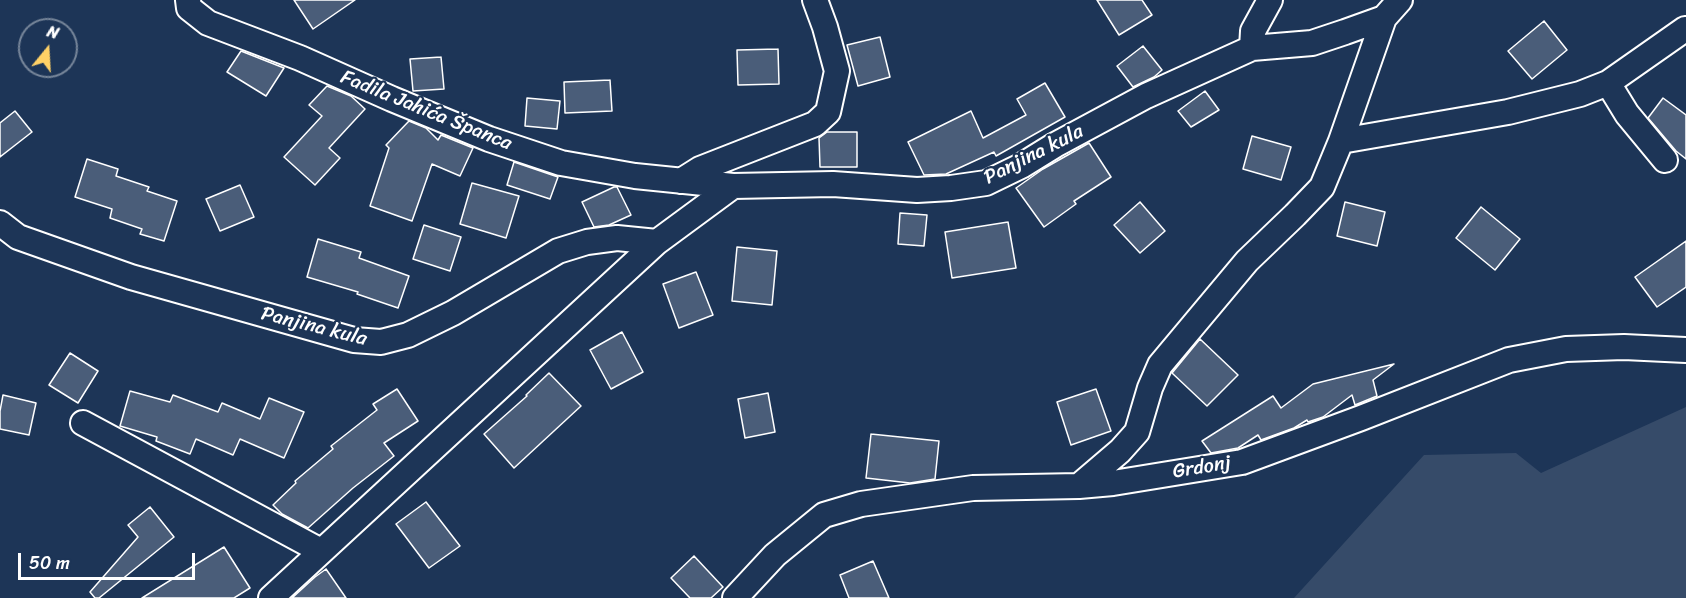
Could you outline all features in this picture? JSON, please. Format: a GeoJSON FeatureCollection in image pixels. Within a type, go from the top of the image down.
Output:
{"type":"FeatureCollection","features":[{"type":"Feature","properties":{"kind":"street","name":"Fadila Jahića Španca"},"geometry":{"type":"LineString","coordinates":[[188,0],[189,8],[208,23],[300,58],[489,139],[561,163],[635,176],[733,186]]}},
{"type":"Feature","properties":{"kind":"street"},"geometry":{"type":"LineString","coordinates":[[681,181],[700,169],[815,124],[828,112],[837,71],[815,0]]}},
{"type":"Feature","properties":{"kind":"street"},"geometry":{"type":"LineString","coordinates":[[1252,48],[1253,31],[1270,0]]}},
{"type":"Feature","properties":{"kind":"street","name":"Panjina kula"},"geometry":{"type":"LineString","coordinates":[[733,186],[833,184],[917,190],[986,183],[1146,96],[1252,48],[1312,43],[1384,18],[1400,0]]}},
{"type":"Feature","properties":{"kind":"street"},"geometry":{"type":"LineString","coordinates":[[1078,486],[1120,451],[1137,432],[1150,388],[1160,365],[1247,261],[1322,187],[1341,141],[1384,18]]}},
{"type":"Feature","properties":{"kind":"street"},"geometry":{"type":"LineString","coordinates":[[1341,141],[1508,112],[1580,94],[1608,83],[1685,29]]}},
{"type":"Feature","properties":{"kind":"street"},"geometry":{"type":"LineString","coordinates":[[1608,83],[1627,114],[1665,160]]}},
{"type":"Feature","properties":{"kind":"street"},"geometry":{"type":"LineString","coordinates":[[271,598],[657,242],[733,186]]}},
{"type":"Feature","properties":{"kind":"street","name":"Panjina kula"},"geometry":{"type":"LineString","coordinates":[[0,223],[18,237],[131,277],[354,340],[381,342],[408,335],[453,313],[558,251],[587,242],[617,238],[657,242]]}},
{"type":"Feature","properties":{"kind":"street","name":"Grdonj"},"geometry":{"type":"LineString","coordinates":[[735,598],[775,555],[824,515],[861,504],[973,488],[1113,483],[1242,462],[1509,360],[1566,349],[1624,347],[1686,350]]}},
{"type":"Feature","properties":{"kind":"street"},"geometry":{"type":"LineString","coordinates":[[83,423],[321,551]]}},
{"type":"Feature","properties":{"kind":"shaded area"},"geometry":{"type":"Polygon","coordinates":[[[1686,407],[1686,598],[1294,598],[1424,455],[1516,453],[1541,473],[1686,407]]]}},
{"type":"Feature","properties":{"kind":"building"},"geometry":{"type":"Polygon","coordinates":[[[294,0],[355,0],[313,29],[294,0]]]}},
{"type":"Feature","properties":{"kind":"building"},"geometry":{"type":"Polygon","coordinates":[[[1097,0],[1142,0],[1152,15],[1119,35],[1097,0]]]}},
{"type":"Feature","properties":{"kind":"building"},"geometry":{"type":"Polygon","coordinates":[[[1544,21],[1567,50],[1532,79],[1508,51],[1544,21]]]}},
{"type":"Feature","properties":{"kind":"building"},"geometry":{"type":"Polygon","coordinates":[[[880,37],[890,77],[858,86],[847,45],[880,37]]]}},
{"type":"Feature","properties":{"kind":"building"},"geometry":{"type":"Polygon","coordinates":[[[1143,46],[1162,70],[1154,77],[1133,87],[1117,66],[1143,46]]]}},
{"type":"Feature","properties":{"kind":"building"},"geometry":{"type":"Polygon","coordinates":[[[778,49],[779,84],[738,85],[737,50],[778,49]]]}},
{"type":"Feature","properties":{"kind":"building"},"geometry":{"type":"Polygon","coordinates":[[[241,51],[284,68],[266,96],[227,72],[241,51]]]}},
{"type":"Feature","properties":{"kind":"building"},"geometry":{"type":"Polygon","coordinates":[[[441,57],[444,89],[413,91],[410,59],[441,57]]]}},
{"type":"Feature","properties":{"kind":"building"},"geometry":{"type":"Polygon","coordinates":[[[610,80],[612,111],[565,113],[564,82],[610,80]]]}},
{"type":"Feature","properties":{"kind":"building"},"geometry":{"type":"Polygon","coordinates":[[[1045,83],[1065,117],[996,156],[994,152],[946,174],[924,175],[908,142],[971,111],[983,138],[1026,115],[1017,99],[1045,83]]]}},
{"type":"Feature","properties":{"kind":"building"},"geometry":{"type":"Polygon","coordinates":[[[327,86],[351,96],[365,109],[329,148],[340,158],[315,185],[284,157],[322,116],[309,105],[327,86]]]}},
{"type":"Feature","properties":{"kind":"building"},"geometry":{"type":"Polygon","coordinates":[[[1205,91],[1219,110],[1191,127],[1178,111],[1205,91]]]}},
{"type":"Feature","properties":{"kind":"building"},"geometry":{"type":"Polygon","coordinates":[[[527,98],[560,101],[557,129],[525,126],[527,98]]]}},
{"type":"Feature","properties":{"kind":"building"},"geometry":{"type":"Polygon","coordinates":[[[1663,98],[1686,115],[1686,159],[1676,151],[1648,118],[1663,98]]]}},
{"type":"Feature","properties":{"kind":"building"},"geometry":{"type":"Polygon","coordinates":[[[15,111],[32,132],[0,157],[0,123],[15,111]]]}},
{"type":"Feature","properties":{"kind":"building"},"geometry":{"type":"Polygon","coordinates":[[[409,121],[426,128],[438,140],[441,135],[473,148],[460,176],[432,164],[412,221],[370,206],[389,148],[386,145],[409,121]]]}},
{"type":"Feature","properties":{"kind":"building"},"geometry":{"type":"Polygon","coordinates":[[[827,132],[857,132],[857,167],[820,167],[819,138],[827,132]]]}},
{"type":"Feature","properties":{"kind":"building"},"geometry":{"type":"Polygon","coordinates":[[[1252,136],[1291,147],[1281,180],[1243,169],[1252,136]]]}},
{"type":"Feature","properties":{"kind":"building"},"geometry":{"type":"Polygon","coordinates":[[[1089,143],[1111,177],[1074,201],[1076,204],[1044,227],[1016,188],[1043,169],[1089,143]]]}},
{"type":"Feature","properties":{"kind":"building"},"geometry":{"type":"Polygon","coordinates":[[[87,159],[118,169],[116,176],[149,187],[147,191],[177,201],[164,241],[140,234],[142,229],[110,218],[112,209],[75,197],[87,159]]]}},
{"type":"Feature","properties":{"kind":"building"},"geometry":{"type":"Polygon","coordinates":[[[514,162],[558,177],[550,199],[507,185],[514,162]]]}},
{"type":"Feature","properties":{"kind":"building"},"geometry":{"type":"Polygon","coordinates":[[[472,183],[519,196],[506,238],[460,224],[472,183]]]}},
{"type":"Feature","properties":{"kind":"building"},"geometry":{"type":"Polygon","coordinates":[[[240,185],[254,217],[220,231],[206,199],[240,185]]]}},
{"type":"Feature","properties":{"kind":"building"},"geometry":{"type":"Polygon","coordinates":[[[617,187],[631,215],[609,225],[594,227],[582,202],[617,187]]]}},
{"type":"Feature","properties":{"kind":"building"},"geometry":{"type":"Polygon","coordinates":[[[1140,202],[1165,231],[1140,253],[1114,225],[1140,202]]]}},
{"type":"Feature","properties":{"kind":"building"},"geometry":{"type":"Polygon","coordinates":[[[1345,202],[1385,212],[1377,246],[1337,236],[1345,202]]]}},
{"type":"Feature","properties":{"kind":"building"},"geometry":{"type":"Polygon","coordinates":[[[1481,207],[1520,239],[1495,270],[1456,238],[1481,207]]]}},
{"type":"Feature","properties":{"kind":"building"},"geometry":{"type":"Polygon","coordinates":[[[900,213],[927,215],[924,246],[898,244],[900,213]]]}},
{"type":"Feature","properties":{"kind":"building"},"geometry":{"type":"Polygon","coordinates":[[[1008,222],[1016,268],[952,278],[945,232],[1008,222]]]}},
{"type":"Feature","properties":{"kind":"building"},"geometry":{"type":"Polygon","coordinates":[[[424,225],[461,237],[450,271],[413,259],[424,225]]]}},
{"type":"Feature","properties":{"kind":"building"},"geometry":{"type":"Polygon","coordinates":[[[318,239],[361,252],[359,258],[409,276],[398,308],[357,294],[358,292],[307,277],[318,239]]]}},
{"type":"Feature","properties":{"kind":"building"},"geometry":{"type":"Polygon","coordinates":[[[1686,241],[1686,287],[1657,307],[1635,277],[1686,241]]]}},
{"type":"Feature","properties":{"kind":"building"},"geometry":{"type":"Polygon","coordinates":[[[737,247],[777,251],[772,305],[732,301],[737,247]]]}},
{"type":"Feature","properties":{"kind":"building"},"geometry":{"type":"Polygon","coordinates":[[[696,272],[713,315],[679,328],[663,284],[696,272]]]}},
{"type":"Feature","properties":{"kind":"building"},"geometry":{"type":"Polygon","coordinates":[[[622,332],[643,372],[611,389],[590,350],[622,332]]]}},
{"type":"Feature","properties":{"kind":"building"},"geometry":{"type":"Polygon","coordinates":[[[1200,339],[1238,375],[1207,406],[1172,373],[1200,339]]]}},
{"type":"Feature","properties":{"kind":"building"},"geometry":{"type":"Polygon","coordinates":[[[70,353],[98,371],[78,403],[49,385],[70,353]]]}},
{"type":"Feature","properties":{"kind":"building"},"geometry":{"type":"Polygon","coordinates":[[[1394,364],[1373,380],[1377,396],[1355,405],[1352,395],[1323,417],[1308,422],[1307,420],[1294,428],[1261,440],[1258,435],[1238,448],[1211,453],[1202,441],[1273,396],[1281,408],[1313,384],[1394,364]]]}},
{"type":"Feature","properties":{"kind":"building"},"geometry":{"type":"Polygon","coordinates":[[[549,373],[581,406],[514,468],[484,434],[549,373]]]}},
{"type":"Feature","properties":{"kind":"building"},"geometry":{"type":"Polygon","coordinates":[[[397,389],[418,421],[384,443],[394,456],[308,528],[282,514],[273,505],[296,483],[295,481],[333,449],[331,446],[377,410],[373,404],[397,389]]]}},
{"type":"Feature","properties":{"kind":"building"},"geometry":{"type":"Polygon","coordinates":[[[1096,389],[1111,431],[1071,445],[1057,402],[1096,389]]]}},
{"type":"Feature","properties":{"kind":"building"},"geometry":{"type":"Polygon","coordinates":[[[130,391],[170,402],[173,395],[218,412],[222,403],[260,419],[269,398],[304,412],[284,458],[240,439],[233,455],[196,439],[190,454],[156,441],[157,437],[120,426],[130,391]]]}},
{"type":"Feature","properties":{"kind":"building"},"geometry":{"type":"Polygon","coordinates":[[[768,393],[775,432],[745,438],[738,399],[768,393]]]}},
{"type":"Feature","properties":{"kind":"building"},"geometry":{"type":"Polygon","coordinates":[[[3,395],[36,403],[29,435],[0,429],[3,395]]]}},
{"type":"Feature","properties":{"kind":"building"},"geometry":{"type":"Polygon","coordinates":[[[871,434],[939,441],[935,479],[910,483],[866,478],[871,434]]]}},
{"type":"Feature","properties":{"kind":"building"},"geometry":{"type":"Polygon","coordinates":[[[426,502],[460,546],[429,568],[396,524],[426,502]]]}},
{"type":"Feature","properties":{"kind":"building"},"geometry":{"type":"Polygon","coordinates":[[[150,507],[174,537],[99,598],[95,598],[90,592],[138,537],[128,525],[150,507]]]}},
{"type":"Feature","properties":{"kind":"building"},"geometry":{"type":"Polygon","coordinates":[[[224,547],[250,588],[234,598],[142,598],[224,547]]]}},
{"type":"Feature","properties":{"kind":"building"},"geometry":{"type":"Polygon","coordinates":[[[694,556],[723,587],[711,598],[690,598],[671,578],[694,556]]]}},
{"type":"Feature","properties":{"kind":"building"},"geometry":{"type":"Polygon","coordinates":[[[873,561],[889,598],[849,598],[840,575],[873,561]]]}},
{"type":"Feature","properties":{"kind":"building"},"geometry":{"type":"Polygon","coordinates":[[[326,569],[346,598],[292,598],[315,577],[326,569]]]}}]}
